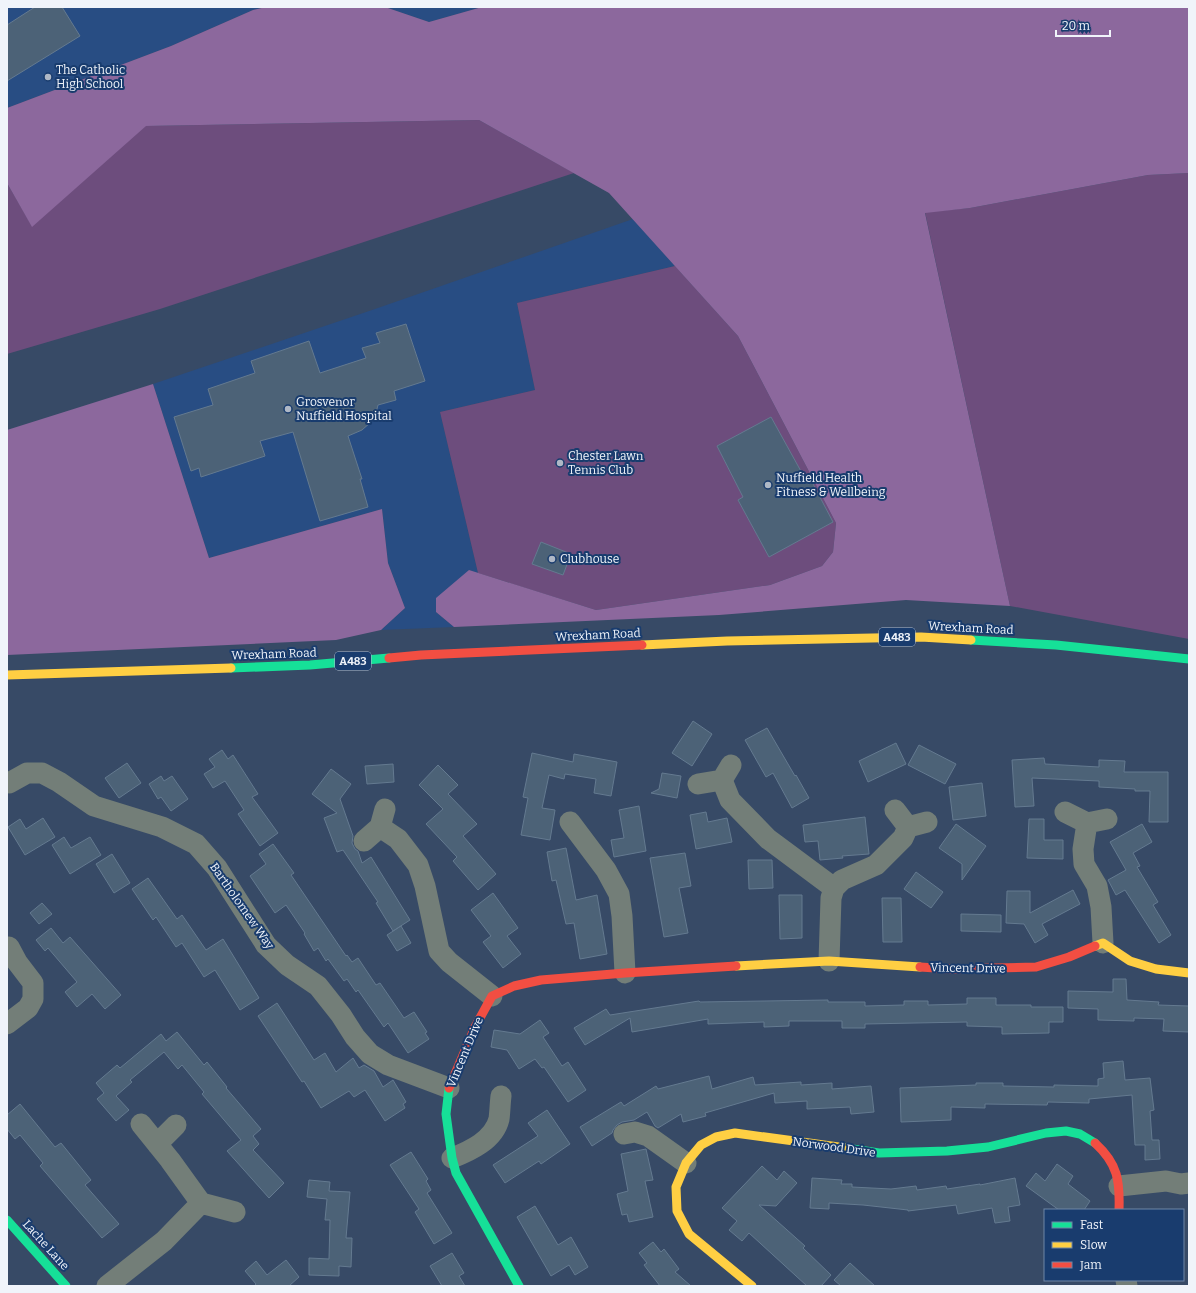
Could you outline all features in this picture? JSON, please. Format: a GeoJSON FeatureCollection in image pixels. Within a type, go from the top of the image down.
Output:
{"type":"FeatureCollection","features":[{"type":"Feature","properties":{"kind":"main road","name":"Wrexham Road"},"geometry":{"type":"LineString","coordinates":[[7,675],[310,665],[421,655],[719,642],[921,637],[1056,645],[1189,659]]}},
{"type":"Feature","properties":{"kind":"main road","name":"Vincent Drive"},"geometry":{"type":"LineString","coordinates":[[519,1286],[456,1173],[452,1158],[446,1114],[449,1088],[475,1027],[492,996],[514,986],[542,980],[626,973],[829,961],[951,969],[1036,968],[1069,957],[1103,943]]}},
{"type":"Feature","properties":{"kind":"main road"},"geometry":{"type":"LineString","coordinates":[[1103,943],[1130,961],[1156,969],[1189,973]]}},
{"type":"Feature","properties":{"kind":"main road","name":"Norwood Drive"},"geometry":{"type":"LineString","coordinates":[[752,1286],[690,1234],[677,1211],[676,1187],[686,1163],[701,1145],[716,1137],[735,1133],[878,1153],[895,1153],[964,1150],[997,1146],[1044,1134],[1067,1130],[1085,1136],[1099,1147],[1113,1165],[1119,1186],[1119,1209]]}},
{"type":"Feature","properties":{"kind":"main road","name":"Lache Lane"},"geometry":{"type":"LineString","coordinates":[[7,1220],[66,1286]]}},
{"type":"Feature","properties":{"kind":"street","name":"Bartholomew Way"},"geometry":{"type":"LineString","coordinates":[[8,786],[27,773],[42,772],[94,806],[162,827],[196,844],[216,868],[266,945],[287,965],[318,986],[341,1015],[355,1038],[370,1054],[388,1065],[449,1088]]}},
{"type":"Feature","properties":{"kind":"street"},"geometry":{"type":"LineString","coordinates":[[698,784],[727,772],[730,800],[768,839],[834,888]]}},
{"type":"Feature","properties":{"kind":"street"},"geometry":{"type":"LineString","coordinates":[[829,961],[830,898],[834,888],[842,880],[876,864],[918,824],[894,810]]}},
{"type":"Feature","properties":{"kind":"street"},"geometry":{"type":"LineString","coordinates":[[1065,812],[1097,821],[1083,849],[1084,864],[1097,886],[1101,907],[1103,943]]}},
{"type":"Feature","properties":{"kind":"street"},"geometry":{"type":"LineString","coordinates":[[364,841],[382,818],[418,865],[425,886],[439,951],[449,962],[492,996]]}},
{"type":"Feature","properties":{"kind":"street"},"geometry":{"type":"LineString","coordinates":[[570,822],[606,870],[619,894],[626,973]]}},
{"type":"Feature","properties":{"kind":"street"},"geometry":{"type":"LineString","coordinates":[[7,1024],[28,1008],[33,999],[33,983],[17,962],[9,947]]}},
{"type":"Feature","properties":{"kind":"street"},"geometry":{"type":"LineString","coordinates":[[452,1158],[469,1151],[492,1134],[499,1120],[501,1096]]}},
{"type":"Feature","properties":{"kind":"street"},"geometry":{"type":"LineString","coordinates":[[141,1124],[201,1203],[235,1212]]}},
{"type":"Feature","properties":{"kind":"street"},"geometry":{"type":"LineString","coordinates":[[157,1144],[176,1125]]}},
{"type":"Feature","properties":{"kind":"street"},"geometry":{"type":"LineString","coordinates":[[624,1134],[635,1132],[648,1136],[686,1163]]}},
{"type":"Feature","properties":{"kind":"street"},"geometry":{"type":"LineString","coordinates":[[1119,1186],[1166,1181],[1181,1184],[1189,1183]]}},
{"type":"Feature","properties":{"kind":"street"},"geometry":{"type":"LineString","coordinates":[[107,1286],[164,1241],[201,1203]]}},
{"type":"Feature","properties":{"kind":"shaded area","name":"The Catholic High School"},"geometry":{"type":"Polygon","coordinates":[[[7,7],[266,7],[253,10],[171,46],[7,108],[7,7]]]}},
{"type":"Feature","properties":{"kind":"shaded area"},"geometry":{"type":"Polygon","coordinates":[[[266,7],[385,7],[429,22],[482,7],[1189,7],[1189,173],[1148,175],[970,208],[925,213],[1010,606],[906,600],[719,615],[454,627],[436,612],[436,598],[469,570],[596,610],[770,585],[822,566],[833,552],[836,523],[738,336],[609,193],[479,120],[146,126],[32,227],[7,183],[7,108],[171,46],[253,10],[266,7]]]}},
{"type":"Feature","properties":{"kind":"shaded area"},"geometry":{"type":"Polygon","coordinates":[[[385,7],[482,7],[429,22],[385,7]]]}},
{"type":"Feature","properties":{"kind":"shaded area"},"geometry":{"type":"Polygon","coordinates":[[[479,120],[574,173],[160,309],[7,354],[7,183],[32,226],[145,126],[479,120]]]}},
{"type":"Feature","properties":{"kind":"shaded area"},"geometry":{"type":"Polygon","coordinates":[[[1189,173],[1189,639],[1010,606],[925,212],[970,208],[1148,175],[1189,173]]]}},
{"type":"Feature","properties":{"kind":"shaded area"},"geometry":{"type":"Polygon","coordinates":[[[633,219],[675,266],[517,303],[535,390],[440,412],[478,573],[469,570],[436,612],[454,627],[381,630],[405,608],[388,563],[382,509],[209,558],[153,384],[375,309],[633,219]]]}},
{"type":"Feature","properties":{"kind":"shaded area"},"geometry":{"type":"Polygon","coordinates":[[[675,266],[738,336],[836,523],[833,552],[822,566],[770,585],[596,610],[478,573],[440,412],[535,390],[517,303],[675,266]]]}},
{"type":"Feature","properties":{"kind":"shaded area"},"geometry":{"type":"Polygon","coordinates":[[[153,384],[209,558],[382,509],[388,563],[405,608],[381,630],[336,640],[7,655],[7,430],[153,384]]]}},
{"type":"Feature","properties":{"kind":"building"},"geometry":{"type":"Polygon","coordinates":[[[35,7],[62,7],[80,36],[7,81],[7,25],[35,7]]]}},
{"type":"Feature","properties":{"kind":"building","name":"Grosvenor Nuffield Hospital"},"geometry":{"type":"Polygon","coordinates":[[[406,324],[425,381],[394,391],[396,400],[378,405],[371,422],[362,430],[348,436],[362,479],[360,479],[368,507],[320,521],[293,432],[260,441],[265,456],[201,477],[199,468],[191,471],[174,417],[213,405],[208,389],[255,373],[251,361],[309,341],[320,373],[366,358],[362,348],[380,343],[376,333],[406,324]]]}},
{"type":"Feature","properties":{"kind":"building","name":"Nuffield Health Fitness & Wellbeing"},"geometry":{"type":"Polygon","coordinates":[[[771,417],[808,484],[812,482],[833,522],[769,557],[738,500],[743,497],[717,446],[771,417]]]}},
{"type":"Feature","properties":{"kind":"building","name":"Clubhouse"},"geometry":{"type":"Polygon","coordinates":[[[541,542],[571,554],[563,575],[532,564],[541,542]]]}},
{"type":"Feature","properties":{"kind":"building"},"geometry":{"type":"Polygon","coordinates":[[[693,721],[712,734],[692,766],[672,753],[693,721]]]}},
{"type":"Feature","properties":{"kind":"building"},"geometry":{"type":"Polygon","coordinates":[[[767,728],[809,798],[792,808],[773,773],[766,777],[745,740],[767,728]]]}},
{"type":"Feature","properties":{"kind":"building"},"geometry":{"type":"Polygon","coordinates":[[[896,743],[906,764],[868,782],[859,761],[896,743]]]}},
{"type":"Feature","properties":{"kind":"building"},"geometry":{"type":"Polygon","coordinates":[[[919,745],[956,764],[945,784],[908,765],[919,745]]]}},
{"type":"Feature","properties":{"kind":"building"},"geometry":{"type":"Polygon","coordinates":[[[222,750],[228,759],[233,755],[258,794],[252,797],[278,833],[260,846],[238,814],[244,810],[225,781],[213,788],[204,774],[215,767],[209,759],[222,750]]]}},
{"type":"Feature","properties":{"kind":"building"},"geometry":{"type":"Polygon","coordinates":[[[532,753],[573,762],[574,754],[617,762],[611,796],[594,793],[596,779],[565,774],[564,779],[549,775],[542,808],[555,810],[550,840],[521,835],[528,798],[523,797],[532,753]]]}},
{"type":"Feature","properties":{"kind":"building"},"geometry":{"type":"Polygon","coordinates":[[[1044,758],[1045,764],[1099,767],[1099,760],[1125,761],[1124,772],[1168,772],[1168,822],[1149,822],[1150,791],[1099,787],[1099,781],[1032,778],[1034,806],[1015,807],[1012,760],[1044,758]]]}},
{"type":"Feature","properties":{"kind":"building"},"geometry":{"type":"Polygon","coordinates":[[[127,763],[141,783],[119,798],[105,778],[127,763]]]}},
{"type":"Feature","properties":{"kind":"building"},"geometry":{"type":"Polygon","coordinates":[[[393,764],[394,782],[367,784],[365,766],[393,764]]]}},
{"type":"Feature","properties":{"kind":"building"},"geometry":{"type":"Polygon","coordinates":[[[438,765],[458,785],[448,794],[477,824],[463,836],[496,874],[478,890],[453,861],[457,857],[426,824],[443,809],[419,785],[438,765]]]}},
{"type":"Feature","properties":{"kind":"building"},"geometry":{"type":"Polygon","coordinates":[[[331,769],[351,784],[340,799],[353,836],[352,843],[358,851],[362,863],[371,857],[410,920],[393,931],[376,903],[378,902],[343,850],[337,852],[324,818],[337,813],[312,794],[331,769]]]}},
{"type":"Feature","properties":{"kind":"building"},"geometry":{"type":"Polygon","coordinates":[[[662,773],[681,776],[677,798],[651,793],[659,789],[662,773]]]}},
{"type":"Feature","properties":{"kind":"building"},"geometry":{"type":"Polygon","coordinates":[[[161,776],[164,781],[172,776],[188,799],[171,811],[161,797],[158,799],[149,784],[161,776]]]}},
{"type":"Feature","properties":{"kind":"building"},"geometry":{"type":"Polygon","coordinates":[[[982,783],[986,816],[953,820],[949,787],[982,783]]]}},
{"type":"Feature","properties":{"kind":"building"},"geometry":{"type":"Polygon","coordinates":[[[639,806],[646,851],[614,857],[611,840],[624,838],[619,810],[639,806]]]}},
{"type":"Feature","properties":{"kind":"building"},"geometry":{"type":"Polygon","coordinates":[[[706,812],[708,822],[727,818],[732,842],[696,849],[690,815],[706,812]]]}},
{"type":"Feature","properties":{"kind":"building"},"geometry":{"type":"Polygon","coordinates":[[[865,817],[869,854],[842,856],[843,858],[820,860],[818,841],[805,842],[803,825],[865,817]]]}},
{"type":"Feature","properties":{"kind":"building"},"geometry":{"type":"Polygon","coordinates":[[[43,818],[55,837],[25,855],[8,827],[20,819],[26,829],[43,818]]]}},
{"type":"Feature","properties":{"kind":"building"},"geometry":{"type":"Polygon","coordinates":[[[1029,819],[1044,819],[1044,840],[1063,840],[1063,859],[1027,858],[1029,819]]]}},
{"type":"Feature","properties":{"kind":"building"},"geometry":{"type":"Polygon","coordinates":[[[956,824],[986,846],[962,880],[962,864],[939,848],[956,824]]]}},
{"type":"Feature","properties":{"kind":"building"},"geometry":{"type":"Polygon","coordinates":[[[1142,824],[1152,842],[1133,853],[1140,866],[1137,867],[1158,902],[1153,905],[1171,935],[1159,943],[1125,890],[1116,895],[1108,880],[1126,870],[1110,842],[1142,824]]]}},
{"type":"Feature","properties":{"kind":"building"},"geometry":{"type":"Polygon","coordinates":[[[64,837],[71,848],[90,837],[101,855],[70,874],[52,845],[64,837]]]}},
{"type":"Feature","properties":{"kind":"building"},"geometry":{"type":"Polygon","coordinates":[[[273,844],[294,873],[291,875],[346,956],[347,955],[352,962],[358,958],[376,985],[380,983],[404,1018],[414,1012],[427,1032],[425,1033],[429,1039],[408,1053],[388,1023],[384,1027],[358,990],[356,992],[347,979],[344,981],[328,959],[326,961],[318,948],[314,951],[304,934],[305,933],[286,905],[275,913],[250,876],[266,864],[259,854],[273,844]]]}},
{"type":"Feature","properties":{"kind":"building"},"geometry":{"type":"Polygon","coordinates":[[[566,848],[576,900],[597,895],[607,954],[580,959],[574,923],[566,924],[556,880],[552,881],[547,852],[566,848]]]}},
{"type":"Feature","properties":{"kind":"building"},"geometry":{"type":"Polygon","coordinates":[[[685,853],[691,886],[679,888],[688,933],[664,937],[650,858],[685,853]]]}},
{"type":"Feature","properties":{"kind":"building"},"geometry":{"type":"Polygon","coordinates":[[[112,854],[130,883],[114,893],[96,864],[112,854]]]}},
{"type":"Feature","properties":{"kind":"building"},"geometry":{"type":"Polygon","coordinates":[[[748,860],[772,860],[773,888],[749,889],[748,860]]]}},
{"type":"Feature","properties":{"kind":"building"},"geometry":{"type":"Polygon","coordinates":[[[916,872],[943,892],[931,908],[904,889],[916,872]]]}},
{"type":"Feature","properties":{"kind":"building"},"geometry":{"type":"Polygon","coordinates":[[[148,878],[177,919],[182,915],[206,950],[223,939],[259,998],[240,1010],[215,970],[204,977],[182,943],[176,947],[156,917],[153,920],[132,889],[148,878]]]}},
{"type":"Feature","properties":{"kind":"building"},"geometry":{"type":"Polygon","coordinates":[[[1073,890],[1080,904],[1042,924],[1048,935],[1035,943],[1024,924],[1006,923],[1007,891],[1030,891],[1030,913],[1073,890]]]}},
{"type":"Feature","properties":{"kind":"building"},"geometry":{"type":"Polygon","coordinates":[[[493,893],[518,928],[507,936],[521,954],[503,968],[483,942],[491,936],[471,910],[493,893]]]}},
{"type":"Feature","properties":{"kind":"building"},"geometry":{"type":"Polygon","coordinates":[[[779,895],[802,895],[802,938],[780,939],[779,895]]]}},
{"type":"Feature","properties":{"kind":"building"},"geometry":{"type":"Polygon","coordinates":[[[882,898],[901,898],[902,942],[883,942],[882,898]]]}},
{"type":"Feature","properties":{"kind":"building"},"geometry":{"type":"Polygon","coordinates":[[[42,903],[52,914],[39,924],[30,913],[42,903]]]}},
{"type":"Feature","properties":{"kind":"building"},"geometry":{"type":"Polygon","coordinates":[[[961,914],[1001,915],[1001,932],[961,931],[961,914]]]}},
{"type":"Feature","properties":{"kind":"building"},"geometry":{"type":"Polygon","coordinates":[[[401,926],[411,943],[397,951],[387,935],[401,926]]]}},
{"type":"Feature","properties":{"kind":"building"},"geometry":{"type":"Polygon","coordinates":[[[51,928],[63,943],[70,937],[121,995],[105,1009],[92,994],[77,1007],[65,992],[77,982],[48,948],[45,951],[36,940],[51,928]]]}},
{"type":"Feature","properties":{"kind":"building"},"geometry":{"type":"Polygon","coordinates":[[[1113,979],[1126,979],[1127,1000],[1159,1002],[1158,1005],[1189,1006],[1189,1032],[1163,1031],[1164,1019],[1134,1018],[1134,1021],[1098,1020],[1098,1009],[1068,1008],[1068,991],[1113,992],[1113,979]]]}},
{"type":"Feature","properties":{"kind":"building"},"geometry":{"type":"Polygon","coordinates":[[[967,998],[996,998],[996,1005],[1063,1007],[1063,1022],[1049,1022],[1049,1033],[1002,1034],[1002,1027],[967,1026],[967,1022],[865,1024],[865,1028],[842,1028],[842,1021],[789,1021],[789,1026],[764,1027],[764,1022],[708,1024],[708,1019],[632,1032],[630,1018],[585,1045],[574,1028],[606,1009],[610,1015],[699,1001],[828,1000],[828,1002],[865,1002],[865,1006],[904,1005],[904,1001],[928,1001],[928,1005],[967,1004],[967,998]]]}},
{"type":"Feature","properties":{"kind":"building"},"geometry":{"type":"Polygon","coordinates":[[[277,1003],[314,1060],[325,1053],[336,1072],[353,1058],[359,1068],[364,1065],[374,1071],[383,1087],[393,1080],[406,1102],[403,1104],[405,1108],[385,1121],[365,1090],[354,1097],[349,1091],[321,1108],[304,1081],[302,1082],[258,1016],[277,1003]]]}},
{"type":"Feature","properties":{"kind":"building"},"geometry":{"type":"Polygon","coordinates":[[[540,1020],[549,1033],[543,1037],[562,1066],[568,1062],[586,1090],[568,1102],[544,1067],[542,1068],[535,1059],[519,1069],[507,1050],[491,1047],[494,1030],[520,1034],[540,1020]]]}},
{"type":"Feature","properties":{"kind":"building"},"geometry":{"type":"Polygon","coordinates":[[[177,1032],[204,1065],[207,1062],[227,1087],[226,1088],[261,1129],[253,1136],[259,1144],[253,1150],[284,1183],[269,1198],[227,1151],[241,1140],[202,1094],[204,1092],[182,1065],[178,1069],[164,1052],[130,1080],[132,1082],[116,1096],[129,1110],[116,1121],[97,1099],[104,1093],[96,1083],[117,1065],[120,1068],[161,1034],[166,1041],[177,1032]]]}},
{"type":"Feature","properties":{"kind":"building"},"geometry":{"type":"Polygon","coordinates":[[[1123,1061],[1125,1080],[1150,1078],[1154,1110],[1150,1111],[1152,1140],[1159,1140],[1160,1159],[1145,1160],[1145,1145],[1135,1145],[1132,1095],[1089,1099],[1089,1103],[1048,1102],[1047,1105],[985,1104],[985,1108],[951,1107],[951,1120],[901,1122],[900,1088],[976,1085],[976,1083],[1003,1083],[1003,1086],[1098,1086],[1098,1079],[1104,1078],[1103,1063],[1123,1061]]]}},
{"type":"Feature","properties":{"kind":"building"},"geometry":{"type":"Polygon","coordinates":[[[709,1076],[712,1089],[753,1077],[755,1085],[801,1082],[801,1085],[832,1083],[832,1089],[871,1086],[874,1112],[851,1114],[850,1107],[807,1109],[807,1101],[775,1103],[774,1093],[705,1113],[706,1116],[683,1122],[681,1114],[658,1128],[655,1126],[647,1112],[634,1120],[622,1122],[617,1125],[612,1133],[592,1146],[580,1127],[621,1102],[624,1106],[656,1086],[658,1089],[709,1076]]]}},
{"type":"Feature","properties":{"kind":"building"},"geometry":{"type":"Polygon","coordinates":[[[20,1104],[55,1147],[61,1143],[91,1180],[85,1185],[119,1224],[102,1238],[40,1166],[43,1163],[20,1135],[15,1139],[7,1129],[7,1115],[20,1104]]]}},
{"type":"Feature","properties":{"kind":"building"},"geometry":{"type":"Polygon","coordinates":[[[547,1110],[570,1144],[541,1164],[539,1161],[505,1183],[493,1165],[538,1136],[528,1123],[547,1110]]]}},
{"type":"Feature","properties":{"kind":"building"},"geometry":{"type":"Polygon","coordinates":[[[646,1149],[653,1180],[645,1181],[653,1217],[629,1222],[627,1214],[622,1215],[617,1194],[628,1191],[621,1154],[646,1149]]]}},
{"type":"Feature","properties":{"kind":"building"},"geometry":{"type":"Polygon","coordinates":[[[411,1152],[428,1179],[426,1181],[431,1190],[427,1193],[452,1233],[434,1244],[415,1212],[419,1209],[390,1165],[411,1152]]]}},
{"type":"Feature","properties":{"kind":"building"},"geometry":{"type":"Polygon","coordinates":[[[1057,1164],[1073,1176],[1068,1184],[1090,1201],[1085,1209],[1058,1209],[1026,1186],[1036,1173],[1045,1181],[1057,1164]]]}},
{"type":"Feature","properties":{"kind":"building"},"geometry":{"type":"Polygon","coordinates":[[[762,1166],[777,1180],[784,1171],[797,1183],[776,1206],[759,1205],[805,1246],[803,1248],[831,1275],[821,1286],[807,1286],[749,1233],[742,1241],[729,1230],[737,1221],[722,1208],[762,1166]]]}},
{"type":"Feature","properties":{"kind":"building"},"geometry":{"type":"Polygon","coordinates":[[[812,1178],[842,1180],[841,1184],[852,1184],[852,1187],[891,1189],[916,1186],[917,1190],[946,1186],[947,1189],[980,1185],[1015,1178],[1020,1205],[1008,1207],[1010,1221],[995,1223],[992,1208],[958,1214],[956,1205],[908,1211],[863,1205],[829,1203],[829,1209],[810,1208],[812,1178]]]}},
{"type":"Feature","properties":{"kind":"building"},"geometry":{"type":"Polygon","coordinates":[[[309,1180],[330,1182],[329,1191],[350,1192],[346,1238],[352,1238],[351,1267],[339,1266],[339,1276],[309,1275],[309,1258],[329,1259],[330,1220],[325,1220],[327,1199],[307,1197],[309,1180]]]}},
{"type":"Feature","properties":{"kind":"building"},"geometry":{"type":"Polygon","coordinates":[[[535,1206],[558,1245],[571,1237],[588,1267],[575,1275],[569,1265],[551,1276],[517,1217],[535,1206]]]}},
{"type":"Feature","properties":{"kind":"building"},"geometry":{"type":"Polygon","coordinates":[[[653,1242],[661,1252],[664,1249],[679,1269],[675,1272],[691,1286],[660,1286],[644,1265],[647,1263],[639,1253],[653,1242]]]}},
{"type":"Feature","properties":{"kind":"building"},"geometry":{"type":"Polygon","coordinates":[[[452,1253],[464,1273],[459,1276],[465,1286],[442,1286],[430,1266],[452,1253]]]}},
{"type":"Feature","properties":{"kind":"building"},"geometry":{"type":"Polygon","coordinates":[[[286,1260],[299,1277],[289,1286],[254,1286],[256,1284],[245,1271],[256,1261],[267,1275],[286,1260]]]}},
{"type":"Feature","properties":{"kind":"building"},"geometry":{"type":"Polygon","coordinates":[[[850,1263],[875,1286],[841,1286],[834,1280],[850,1263]]]}},
{"type":"Feature","properties":{"kind":"traffic: fast"},"geometry":{"type":"LineString","coordinates":[[971,640],[1056,645],[1189,659]]}},
{"type":"Feature","properties":{"kind":"traffic: fast"},"geometry":{"type":"LineString","coordinates":[[231,668],[310,665],[389,658]]}},
{"type":"Feature","properties":{"kind":"traffic: fast"},"geometry":{"type":"LineString","coordinates":[[449,1088],[446,1114],[452,1158],[456,1173],[519,1286]]}},
{"type":"Feature","properties":{"kind":"traffic: fast"},"geometry":{"type":"LineString","coordinates":[[846,1148],[879,1153],[947,1151],[988,1147],[1046,1133],[1066,1131],[1080,1134],[1095,1143]]}},
{"type":"Feature","properties":{"kind":"traffic: fast"},"geometry":{"type":"LineString","coordinates":[[7,1220],[66,1286]]}},
{"type":"Feature","properties":{"kind":"traffic: slow"},"geometry":{"type":"LineString","coordinates":[[642,645],[727,641],[921,637],[971,640]]}},
{"type":"Feature","properties":{"kind":"traffic: slow"},"geometry":{"type":"LineString","coordinates":[[7,675],[231,668]]}},
{"type":"Feature","properties":{"kind":"traffic: slow"},"geometry":{"type":"LineString","coordinates":[[1095,946],[1103,943],[1130,961],[1156,969],[1189,973]]}},
{"type":"Feature","properties":{"kind":"traffic: slow"},"geometry":{"type":"LineString","coordinates":[[736,966],[829,961],[920,967]]}},
{"type":"Feature","properties":{"kind":"traffic: slow"},"geometry":{"type":"LineString","coordinates":[[752,1286],[689,1234],[677,1211],[676,1187],[686,1163],[701,1145],[716,1137],[735,1133],[846,1148]]}},
{"type":"Feature","properties":{"kind":"traffic: jam"},"geometry":{"type":"LineString","coordinates":[[389,658],[421,655],[642,645]]}},
{"type":"Feature","properties":{"kind":"traffic: jam"},"geometry":{"type":"LineString","coordinates":[[920,967],[951,969],[1036,967],[1069,957],[1095,946]]}},
{"type":"Feature","properties":{"kind":"traffic: jam"},"geometry":{"type":"LineString","coordinates":[[449,1088],[475,1027],[492,996],[514,986],[541,980],[736,966]]}},
{"type":"Feature","properties":{"kind":"traffic: jam"},"geometry":{"type":"LineString","coordinates":[[1095,1143],[1109,1158],[1116,1174],[1119,1190],[1119,1209]]}},
{"type":"Feature","properties":{"kind":"place","name":"The Catholic High School"},"geometry":{"type":"Point","coordinates":[48,77]}},
{"type":"Feature","properties":{"kind":"place","name":"Grosvenor Nuffield Hospital"},"geometry":{"type":"Point","coordinates":[288,409]}},
{"type":"Feature","properties":{"kind":"place","name":"Chester Lawn Tennis Club"},"geometry":{"type":"Point","coordinates":[560,463]}},
{"type":"Feature","properties":{"kind":"place","name":"Nuffield Health Fitness & Wellbeing"},"geometry":{"type":"Point","coordinates":[768,485]}},
{"type":"Feature","properties":{"kind":"place","name":"Clubhouse"},"geometry":{"type":"Point","coordinates":[552,559]}}]}
